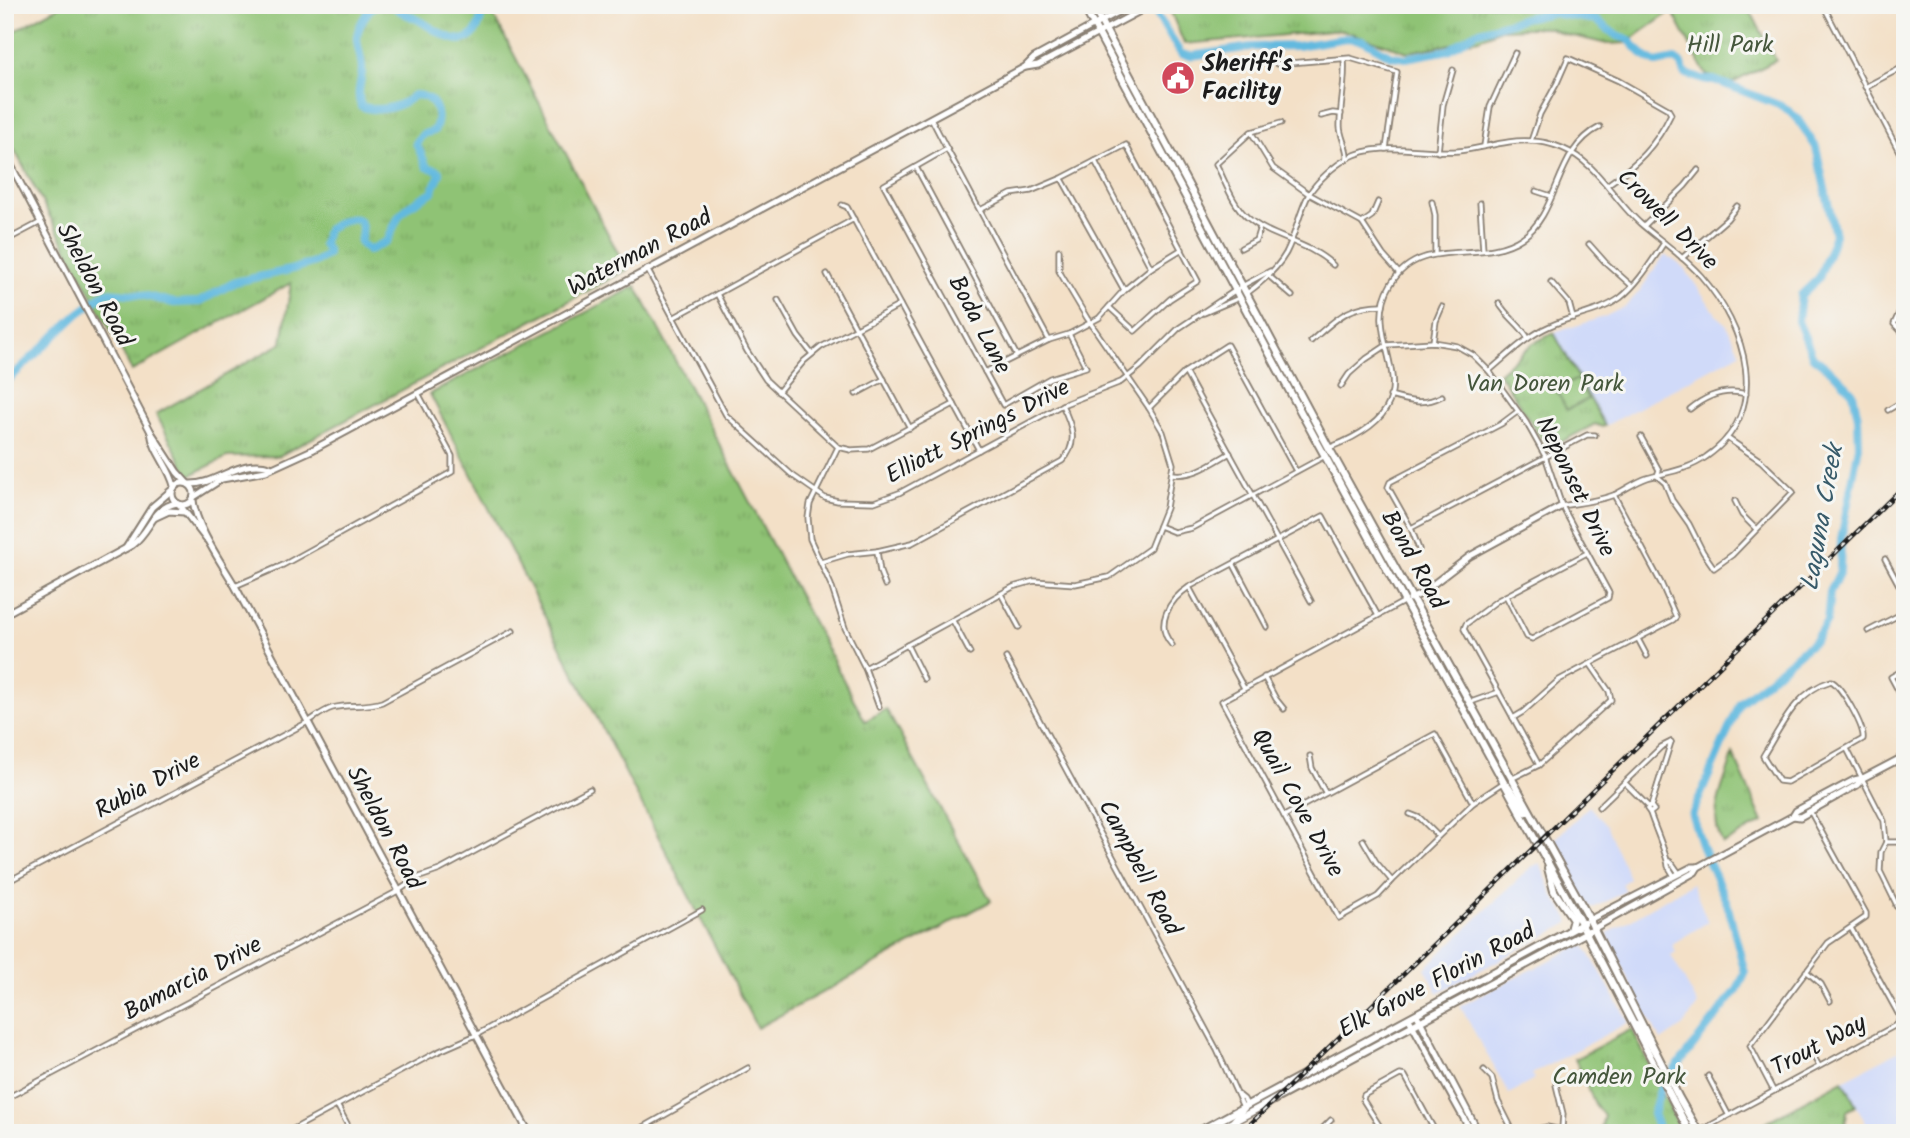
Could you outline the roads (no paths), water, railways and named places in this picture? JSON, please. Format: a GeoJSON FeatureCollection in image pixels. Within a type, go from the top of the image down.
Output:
{"type":"FeatureCollection","features":[{"type":"Feature","properties":{"kind":"main road","name":"Bond Road"},"geometry":{"type":"LineString","coordinates":[[1083,5],[1102,32],[1239,288],[1329,448],[1441,668],[1634,1024],[1659,1062]]}},
{"type":"Feature","properties":{"kind":"main road","name":"Bond Road"},"geometry":{"type":"LineString","coordinates":[[1092,5],[1097,24]]}},
{"type":"Feature","properties":{"kind":"main road","name":"Waterman Road"},"geometry":{"type":"LineString","coordinates":[[1025,67],[1038,65],[1151,5]]}},
{"type":"Feature","properties":{"kind":"main road","name":"Waterman Road"},"geometry":{"type":"LineString","coordinates":[[193,498],[222,479],[261,472],[312,450],[931,118],[1129,7]]}},
{"type":"Feature","properties":{"kind":"main road","name":"Sheldon Road"},"geometry":{"type":"LineString","coordinates":[[5,154],[151,432],[177,472],[188,483]]}},
{"type":"Feature","properties":{"kind":"main road","name":"Bond Road"},"geometry":{"type":"LineString","coordinates":[[1244,296],[1325,456],[1468,703],[1589,920],[1659,1062],[1690,1133]]}},
{"type":"Feature","properties":{"kind":"main road"},"geometry":{"type":"LineString","coordinates":[[1303,416],[1310,420],[1325,446],[1329,448]]}},
{"type":"Feature","properties":{"kind":"main road","name":"Sheldon Road"},"geometry":{"type":"LineString","coordinates":[[151,432],[151,439],[172,475],[174,488]]}},
{"type":"Feature","properties":{"kind":"main road","name":"Waterman Road"},"geometry":{"type":"LineString","coordinates":[[188,483],[201,484],[233,469],[270,467]]}},
{"type":"Feature","properties":{"kind":"main road"},"geometry":{"type":"LineString","coordinates":[[5,614],[125,548],[139,540],[162,507],[186,505],[193,498],[194,490],[188,483],[181,482],[152,507],[125,548]]}},
{"type":"Feature","properties":{"kind":"main road"},"geometry":{"type":"LineString","coordinates":[[174,488],[173,497],[178,504]]}},
{"type":"Feature","properties":{"kind":"main road","name":"Sheldon Road"},"geometry":{"type":"LineString","coordinates":[[193,498],[194,509],[208,541],[235,586],[529,1133]]}},
{"type":"Feature","properties":{"kind":"main road","name":"Sheldon Road"},"geometry":{"type":"LineString","coordinates":[[178,504],[208,541]]}},
{"type":"Feature","properties":{"kind":"main road","name":"Crowell Drive"},"geometry":{"type":"LineString","coordinates":[[1408,599],[1470,556],[1562,506]]}},
{"type":"Feature","properties":{"kind":"main road"},"geometry":{"type":"LineString","coordinates":[[154,518],[169,511],[184,512]]}},
{"type":"Feature","properties":{"kind":"main road"},"geometry":{"type":"LineString","coordinates":[[1441,668],[1447,673],[1463,702],[1468,703]]}},
{"type":"Feature","properties":{"kind":"main road"},"geometry":{"type":"LineString","coordinates":[[1480,740],[1486,744],[1506,778],[1511,779]]}},
{"type":"Feature","properties":{"kind":"main road","name":"Elk Grove Florin Road"},"geometry":{"type":"LineString","coordinates":[[1196,1133],[1586,933],[1793,816],[1796,811],[1854,779],[1863,778],[1905,756]]}},
{"type":"Feature","properties":{"kind":"main road","name":"Elk Grove Florin Road"},"geometry":{"type":"LineString","coordinates":[[1793,816],[1800,817],[1857,785],[1863,778]]}},
{"type":"Feature","properties":{"kind":"main road"},"geometry":{"type":"LineString","coordinates":[[1503,783],[1511,788],[1535,821]]}},
{"type":"Feature","properties":{"kind":"main road"},"geometry":{"type":"LineString","coordinates":[[1548,862],[1554,891],[1573,919],[1569,931]]}},
{"type":"Feature","properties":{"kind":"main road","name":"Elk Grove Florin Road"},"geometry":{"type":"LineString","coordinates":[[1212,1133],[1589,920],[1692,867],[1699,867]]}},
{"type":"Feature","properties":{"kind":"main road"},"geometry":{"type":"LineString","coordinates":[[1664,890],[1667,884],[1680,877],[1676,875]]}},
{"type":"Feature","properties":{"kind":"main road"},"geometry":{"type":"LineString","coordinates":[[1490,984],[1490,978],[1496,976],[1499,970]]}},
{"type":"Feature","properties":{"kind":"main road"},"geometry":{"type":"LineString","coordinates":[[1456,1002],[1474,987],[1476,982]]}},
{"type":"Feature","properties":{"kind":"main road"},"geometry":{"type":"LineString","coordinates":[[1414,1020],[1472,1133]]}},
{"type":"Feature","properties":{"kind":"main road"},"geometry":{"type":"LineString","coordinates":[[1414,1020],[1479,1133]]}},
{"type":"Feature","properties":{"kind":"main road","name":"Bond Road"},"geometry":{"type":"LineString","coordinates":[[1675,1099],[1699,1132]]}},
{"type":"Feature","properties":{"kind":"main road"},"geometry":{"type":"LineString","coordinates":[[1230,1123],[1244,1111],[1245,1106]]}},
{"type":"Feature","properties":{"kind":"street"},"geometry":{"type":"LineString","coordinates":[[1749,5],[1779,5]]}},
{"type":"Feature","properties":{"kind":"street"},"geometry":{"type":"LineString","coordinates":[[1823,5],[1905,163]]}},
{"type":"Feature","properties":{"kind":"street"},"geometry":{"type":"LineString","coordinates":[[1484,146],[1490,107],[1515,53]]}},
{"type":"Feature","properties":{"kind":"street"},"geometry":{"type":"LineString","coordinates":[[1278,64],[1355,58],[1397,72],[1386,149]]}},
{"type":"Feature","properties":{"kind":"street"},"geometry":{"type":"LineString","coordinates":[[1531,141],[1538,119],[1568,58],[1619,81],[1668,109],[1671,114],[1664,130],[1648,152],[1631,169],[1607,185]]}},
{"type":"Feature","properties":{"kind":"street"},"geometry":{"type":"LineString","coordinates":[[1344,59],[1345,80],[1340,134],[1347,158]]}},
{"type":"Feature","properties":{"kind":"street"},"geometry":{"type":"LineString","coordinates":[[1865,88],[1905,66]]}},
{"type":"Feature","properties":{"kind":"street"},"geometry":{"type":"LineString","coordinates":[[1438,152],[1443,105],[1453,70]]}},
{"type":"Feature","properties":{"kind":"street"},"geometry":{"type":"LineString","coordinates":[[1321,116],[1341,114]]}},
{"type":"Feature","properties":{"kind":"street"},"geometry":{"type":"LineString","coordinates":[[931,118],[1049,340]]}},
{"type":"Feature","properties":{"kind":"street"},"geometry":{"type":"LineString","coordinates":[[1281,123],[1251,132],[1216,164],[1239,208],[1260,227],[1310,248],[1333,265]]}},
{"type":"Feature","properties":{"kind":"street"},"geometry":{"type":"LineString","coordinates":[[1329,448],[1368,429],[1381,415],[1390,396],[1393,376],[1383,322],[1383,305],[1390,285],[1399,273],[1412,262],[1435,253],[1503,247],[1528,233],[1544,215],[1556,181],[1572,153],[1587,135],[1600,127]]}},
{"type":"Feature","properties":{"kind":"street"},"geometry":{"type":"LineString","coordinates":[[1251,132],[1269,164],[1309,194],[1362,223],[1383,255],[1399,273]]}},
{"type":"Feature","properties":{"kind":"street","name":"Crowell Drive"},"geometry":{"type":"LineString","coordinates":[[1204,313],[1244,296],[1269,276],[1292,240],[1309,194],[1347,158],[1386,149],[1459,151],[1531,141],[1572,153],[1590,167],[1644,226],[1682,257],[1715,295],[1739,339],[1747,368],[1746,394],[1737,421],[1727,438],[1699,462],[1634,483],[1614,495],[1562,506]]}},
{"type":"Feature","properties":{"kind":"street"},"geometry":{"type":"LineString","coordinates":[[980,211],[1011,194],[1031,191],[1062,178],[1126,145],[1198,281],[1170,299],[1135,331],[1109,307]]}},
{"type":"Feature","properties":{"kind":"street"},"geometry":{"type":"LineString","coordinates":[[947,149],[916,167],[1017,356]]}},
{"type":"Feature","properties":{"kind":"street"},"geometry":{"type":"LineString","coordinates":[[1095,161],[1151,268]]}},
{"type":"Feature","properties":{"kind":"street","name":"Boda Lane"},"geometry":{"type":"LineString","coordinates":[[916,167],[884,184],[1003,405],[1050,379],[1086,367],[1069,334]]}},
{"type":"Feature","properties":{"kind":"street"},"geometry":{"type":"LineString","coordinates":[[1644,226],[1698,170]]}},
{"type":"Feature","properties":{"kind":"street"},"geometry":{"type":"LineString","coordinates":[[1062,178],[1124,290]]}},
{"type":"Feature","properties":{"kind":"street"},"geometry":{"type":"LineString","coordinates":[[1536,191],[1551,197]]}},
{"type":"Feature","properties":{"kind":"street"},"geometry":{"type":"LineString","coordinates":[[1362,223],[1372,216],[1378,202]]}},
{"type":"Feature","properties":{"kind":"street"},"geometry":{"type":"LineString","coordinates":[[1432,202],[1435,215],[1435,253]]}},
{"type":"Feature","properties":{"kind":"street"},"geometry":{"type":"LineString","coordinates":[[1480,203],[1483,250]]}},
{"type":"Feature","properties":{"kind":"street"},"geometry":{"type":"LineString","coordinates":[[842,205],[847,207],[854,219],[979,450]]}},
{"type":"Feature","properties":{"kind":"street"},"geometry":{"type":"LineString","coordinates":[[1682,257],[1727,219],[1737,206]]}},
{"type":"Feature","properties":{"kind":"street"},"geometry":{"type":"LineString","coordinates":[[673,318],[854,219]]}},
{"type":"Feature","properties":{"kind":"street"},"geometry":{"type":"LineString","coordinates":[[5,241],[41,222]]}},
{"type":"Feature","properties":{"kind":"street"},"geometry":{"type":"LineString","coordinates":[[1241,248],[1256,240],[1260,227]]}},
{"type":"Feature","properties":{"kind":"street"},"geometry":{"type":"LineString","coordinates":[[1489,371],[1528,338],[1548,327],[1605,307],[1622,296],[1664,243]]}},
{"type":"Feature","properties":{"kind":"street"},"geometry":{"type":"LineString","coordinates":[[1589,244],[1632,286]]}},
{"type":"Feature","properties":{"kind":"street"},"geometry":{"type":"LineString","coordinates":[[985,372],[1099,318],[1124,290],[1151,268],[1182,249]]}},
{"type":"Feature","properties":{"kind":"street"},"geometry":{"type":"LineString","coordinates":[[865,668],[1001,594],[1034,581],[1075,584],[1109,577],[1150,548],[1166,508],[1173,464],[1163,432],[1149,408],[1090,323],[1059,271],[1059,250]]}},
{"type":"Feature","properties":{"kind":"street","name":"Elliott Springs Drive"},"geometry":{"type":"LineString","coordinates":[[647,270],[726,415],[792,475],[825,498],[838,501],[874,502],[899,493],[1062,405],[1101,391],[1129,376],[1179,328],[1204,313]]}},
{"type":"Feature","properties":{"kind":"street","name":"Crowell Drive"},"geometry":{"type":"LineString","coordinates":[[1204,313],[1239,288],[1272,270]]}},
{"type":"Feature","properties":{"kind":"street"},"geometry":{"type":"LineString","coordinates":[[827,274],[910,428]]}},
{"type":"Feature","properties":{"kind":"street"},"geometry":{"type":"LineString","coordinates":[[1269,276],[1292,296]]}},
{"type":"Feature","properties":{"kind":"street"},"geometry":{"type":"LineString","coordinates":[[1551,282],[1569,303],[1573,318]]}},
{"type":"Feature","properties":{"kind":"street"},"geometry":{"type":"LineString","coordinates":[[718,293],[757,367],[778,391],[838,447],[851,450],[869,449],[954,404]]}},
{"type":"Feature","properties":{"kind":"street"},"geometry":{"type":"LineString","coordinates":[[778,300],[798,336],[812,354]]}},
{"type":"Feature","properties":{"kind":"street"},"geometry":{"type":"LineString","coordinates":[[1905,300],[1894,324],[1905,335]]}},
{"type":"Feature","properties":{"kind":"street"},"geometry":{"type":"LineString","coordinates":[[1499,303],[1528,338]]}},
{"type":"Feature","properties":{"kind":"street"},"geometry":{"type":"LineString","coordinates":[[778,391],[812,354],[900,305]]}},
{"type":"Feature","properties":{"kind":"street"},"geometry":{"type":"LineString","coordinates":[[1311,341],[1348,311],[1383,305]]}},
{"type":"Feature","properties":{"kind":"street"},"geometry":{"type":"LineString","coordinates":[[1433,342],[1436,321],[1442,307]]}},
{"type":"Feature","properties":{"kind":"street","name":"Neponset Drive"},"geometry":{"type":"LineString","coordinates":[[1387,345],[1433,342],[1457,346],[1473,355],[1489,371],[1526,422],[1545,456],[1562,506],[1609,593],[1608,598],[1532,639],[1527,638],[1506,596]]}},
{"type":"Feature","properties":{"kind":"street"},"geometry":{"type":"LineString","coordinates":[[1149,408],[1185,372],[1227,345],[1296,471]]}},
{"type":"Feature","properties":{"kind":"street"},"geometry":{"type":"LineString","coordinates":[[1341,386],[1349,374],[1387,345]]}},
{"type":"Feature","properties":{"kind":"street"},"geometry":{"type":"LineString","coordinates":[[1185,372],[1311,601]]}},
{"type":"Feature","properties":{"kind":"street"},"geometry":{"type":"LineString","coordinates":[[856,394],[884,379]]}},
{"type":"Feature","properties":{"kind":"street"},"geometry":{"type":"LineString","coordinates":[[1690,409],[1721,392],[1735,391],[1746,394]]}},
{"type":"Feature","properties":{"kind":"street"},"geometry":{"type":"LineString","coordinates":[[235,586],[283,565],[452,472],[452,456],[418,393]]}},
{"type":"Feature","properties":{"kind":"street"},"geometry":{"type":"LineString","coordinates":[[1390,396],[1418,403],[1441,396]]}},
{"type":"Feature","properties":{"kind":"street"},"geometry":{"type":"LineString","coordinates":[[1888,410],[1905,400]]}},
{"type":"Feature","properties":{"kind":"street"},"geometry":{"type":"LineString","coordinates":[[821,562],[848,554],[912,543],[1062,461],[1069,454],[1073,437],[1062,405]]}},
{"type":"Feature","properties":{"kind":"street"},"geometry":{"type":"LineString","coordinates":[[1419,549],[1411,528],[1388,487],[1390,482],[1501,424],[1517,412]]}},
{"type":"Feature","properties":{"kind":"street"},"geometry":{"type":"LineString","coordinates":[[1411,528],[1545,456],[1587,435],[1595,435]]}},
{"type":"Feature","properties":{"kind":"street"},"geometry":{"type":"LineString","coordinates":[[1641,436],[1659,470],[1657,475],[1665,484],[1714,568],[1732,555],[1793,492],[1761,461],[1727,438]]}},
{"type":"Feature","properties":{"kind":"street"},"geometry":{"type":"LineString","coordinates":[[838,447],[816,492],[808,518],[810,539],[845,628],[865,668],[878,707]]}},
{"type":"Feature","properties":{"kind":"street"},"geometry":{"type":"LineString","coordinates":[[1171,474],[1182,476],[1198,471],[1230,453]]}},
{"type":"Feature","properties":{"kind":"street"},"geometry":{"type":"LineString","coordinates":[[1159,526],[1174,532],[1192,528],[1325,456]]}},
{"type":"Feature","properties":{"kind":"street"},"geometry":{"type":"LineString","coordinates":[[1513,718],[1559,680],[1673,620],[1676,613],[1614,495]]}},
{"type":"Feature","properties":{"kind":"street"},"geometry":{"type":"LineString","coordinates":[[1735,501],[1742,515],[1756,529]]}},
{"type":"Feature","properties":{"kind":"street"},"geometry":{"type":"LineString","coordinates":[[1172,645],[1164,629],[1165,617],[1176,597],[1189,587],[1323,516],[1377,614]]}},
{"type":"Feature","properties":{"kind":"street"},"geometry":{"type":"LineString","coordinates":[[877,551],[885,585]]}},
{"type":"Feature","properties":{"kind":"street"},"geometry":{"type":"LineString","coordinates":[[1539,765],[1464,629],[1466,624],[1506,596],[1587,553]]}},
{"type":"Feature","properties":{"kind":"street"},"geometry":{"type":"LineString","coordinates":[[1885,559],[1905,596]]}},
{"type":"Feature","properties":{"kind":"street"},"geometry":{"type":"LineString","coordinates":[[1234,565],[1268,627]]}},
{"type":"Feature","properties":{"kind":"street"},"geometry":{"type":"LineString","coordinates":[[1189,587],[1244,688]]}},
{"type":"Feature","properties":{"kind":"street"},"geometry":{"type":"LineString","coordinates":[[1001,594],[1019,627]]}},
{"type":"Feature","properties":{"kind":"street","name":"Quail Cove Drive"},"geometry":{"type":"LineString","coordinates":[[1408,599],[1222,701],[1339,918],[1378,896],[1473,803],[1503,783]]}},
{"type":"Feature","properties":{"kind":"street"},"geometry":{"type":"LineString","coordinates":[[1868,631],[1905,612]]}},
{"type":"Feature","properties":{"kind":"street"},"geometry":{"type":"LineString","coordinates":[[953,621],[970,653]]}},
{"type":"Feature","properties":{"kind":"street","name":"Rubia Drive"},"geometry":{"type":"LineString","coordinates":[[5,883],[335,707],[372,705],[387,700],[513,631]]}},
{"type":"Feature","properties":{"kind":"street"},"geometry":{"type":"LineString","coordinates":[[1638,639],[1647,656]]}},
{"type":"Feature","properties":{"kind":"street"},"geometry":{"type":"LineString","coordinates":[[907,645],[924,679]]}},
{"type":"Feature","properties":{"kind":"street","name":"Campbell Road"},"geometry":{"type":"LineString","coordinates":[[1006,658],[1239,1095],[1244,1098],[1245,1106]]}},
{"type":"Feature","properties":{"kind":"street"},"geometry":{"type":"LineString","coordinates":[[1511,779],[1539,765],[1611,699],[1609,691],[1591,664]]}},
{"type":"Feature","properties":{"kind":"street"},"geometry":{"type":"LineString","coordinates":[[1905,669],[1891,677],[1905,703]]}},
{"type":"Feature","properties":{"kind":"street"},"geometry":{"type":"LineString","coordinates":[[1264,677],[1284,709]]}},
{"type":"Feature","properties":{"kind":"street"},"geometry":{"type":"LineString","coordinates":[[1831,681],[1838,685],[1864,733],[1861,741],[1847,749],[1783,783],[1775,778],[1763,756],[1795,705],[1814,689],[1831,681]]}},
{"type":"Feature","properties":{"kind":"street"},"geometry":{"type":"LineString","coordinates":[[1468,703],[1499,692]]}},
{"type":"Feature","properties":{"kind":"street"},"geometry":{"type":"LineString","coordinates":[[1284,816],[1435,734],[1473,803]]}},
{"type":"Feature","properties":{"kind":"street"},"geometry":{"type":"LineString","coordinates":[[1599,807],[1661,747],[1671,742],[1647,810],[1676,875]]}},
{"type":"Feature","properties":{"kind":"street"},"geometry":{"type":"LineString","coordinates":[[1847,749],[1883,817],[1886,842],[1881,852],[1880,871],[1905,922]]}},
{"type":"Feature","properties":{"kind":"street"},"geometry":{"type":"LineString","coordinates":[[1310,756],[1312,768],[1325,792]]}},
{"type":"Feature","properties":{"kind":"street"},"geometry":{"type":"LineString","coordinates":[[1625,783],[1650,806]]}},
{"type":"Feature","properties":{"kind":"street","name":"Bamarcia Drive"},"geometry":{"type":"LineString","coordinates":[[5,1099],[398,891],[417,878],[440,870],[590,789]]}},
{"type":"Feature","properties":{"kind":"street"},"geometry":{"type":"LineString","coordinates":[[1773,1090],[1750,1046],[1832,940],[1864,921],[1867,913],[1810,811]]}},
{"type":"Feature","properties":{"kind":"street"},"geometry":{"type":"LineString","coordinates":[[1410,814],[1420,818],[1438,836]]}},
{"type":"Feature","properties":{"kind":"street"},"geometry":{"type":"LineString","coordinates":[[1363,840],[1392,881]]}},
{"type":"Feature","properties":{"kind":"street"},"geometry":{"type":"LineString","coordinates":[[1886,842],[1905,842]]}},
{"type":"Feature","properties":{"kind":"street"},"geometry":{"type":"LineString","coordinates":[[1896,906],[1905,901]]}},
{"type":"Feature","properties":{"kind":"street"},"geometry":{"type":"LineString","coordinates":[[286,1133],[435,1053],[476,1035],[702,910]]}},
{"type":"Feature","properties":{"kind":"street","name":"Trout Way"},"geometry":{"type":"LineString","coordinates":[[1699,1132],[1898,1024],[1899,1017],[1851,928]]}},
{"type":"Feature","properties":{"kind":"street"},"geometry":{"type":"LineString","coordinates":[[1806,971],[1821,984],[1830,1001]]}},
{"type":"Feature","properties":{"kind":"street"},"geometry":{"type":"LineString","coordinates":[[1810,1050],[1819,1066]]}},
{"type":"Feature","properties":{"kind":"street"},"geometry":{"type":"LineString","coordinates":[[633,1133],[748,1068]]}},
{"type":"Feature","properties":{"kind":"street"},"geometry":{"type":"LineString","coordinates":[[1484,1070],[1492,1078],[1498,1101],[1515,1133],[1536,1128],[1562,1128],[1576,1133]]}},
{"type":"Feature","properties":{"kind":"street"},"geometry":{"type":"LineString","coordinates":[[1384,1133],[1363,1100],[1364,1095],[1400,1075],[1405,1076],[1436,1133]]}},
{"type":"Feature","properties":{"kind":"street"},"geometry":{"type":"LineString","coordinates":[[1708,1076],[1728,1114]]}},
{"type":"Feature","properties":{"kind":"street"},"geometry":{"type":"LineString","coordinates":[[1556,1085],[1563,1114],[1562,1128]]}},
{"type":"Feature","properties":{"kind":"street"},"geometry":{"type":"LineString","coordinates":[[337,1105],[352,1133]]}},
{"type":"Feature","properties":{"kind":"street"},"geometry":{"type":"LineString","coordinates":[[1318,1133],[1331,1120]]}},
{"type":"Feature","properties":{"kind":"waterway","name":"Laguna Creek"},"geometry":{"type":"LineString","coordinates":[[5,383],[78,314],[107,292],[142,295],[174,303],[199,302],[235,282],[315,262],[327,255],[323,244],[327,230],[348,219],[354,218],[361,224],[360,242],[368,251],[387,241],[399,216],[410,205],[432,192],[440,174],[438,170],[427,167],[416,143],[423,134],[434,131],[437,124],[435,106],[427,98],[414,95],[389,108],[361,106],[359,93],[362,68],[357,34],[366,14],[376,5]]}},
{"type":"Feature","properties":{"kind":"waterway","name":"Laguna Creek"},"geometry":{"type":"LineString","coordinates":[[393,5],[443,35],[459,40],[473,35],[484,5]]}},
{"type":"Feature","properties":{"kind":"waterway","name":"Laguna Creek"},"geometry":{"type":"LineString","coordinates":[[1151,5],[1181,54],[1191,56],[1251,47],[1297,46],[1346,38],[1363,40],[1391,56],[1406,58],[1449,50],[1476,32],[1528,17],[1552,13],[1596,20],[1617,36],[1628,39],[1644,56],[1656,63],[1675,59],[1682,64],[1684,73],[1703,80],[1714,80],[1784,107],[1797,118],[1816,147],[1835,235],[1819,278],[1801,295],[1798,321],[1813,357],[1839,377],[1853,393],[1858,417],[1859,446],[1841,539],[1840,571],[1830,592],[1827,621],[1815,640],[1740,703],[1692,815],[1702,847],[1727,903],[1745,973],[1737,990],[1661,1087],[1653,1114],[1660,1133]]}},
{"type":"Feature","properties":{"kind":"railway"},"geometry":{"type":"LineString","coordinates":[[1241,1133],[1905,485]]}},
{"type":"Feature","properties":{"kind":"place","name":"Sheriff's Facility"},"geometry":{"type":"Point","coordinates":[1178,78]}},
{"type":"Feature","properties":{"kind":"park label","name":"Hill Park"},"geometry":{"type":"Point","coordinates":[1730,45]}},
{"type":"Feature","properties":{"kind":"park label","name":"Van Doren Park"},"geometry":{"type":"Point","coordinates":[1545,384]}},
{"type":"Feature","properties":{"kind":"park label","name":"Camden Park"},"geometry":{"type":"Point","coordinates":[1619,1077]}}]}
